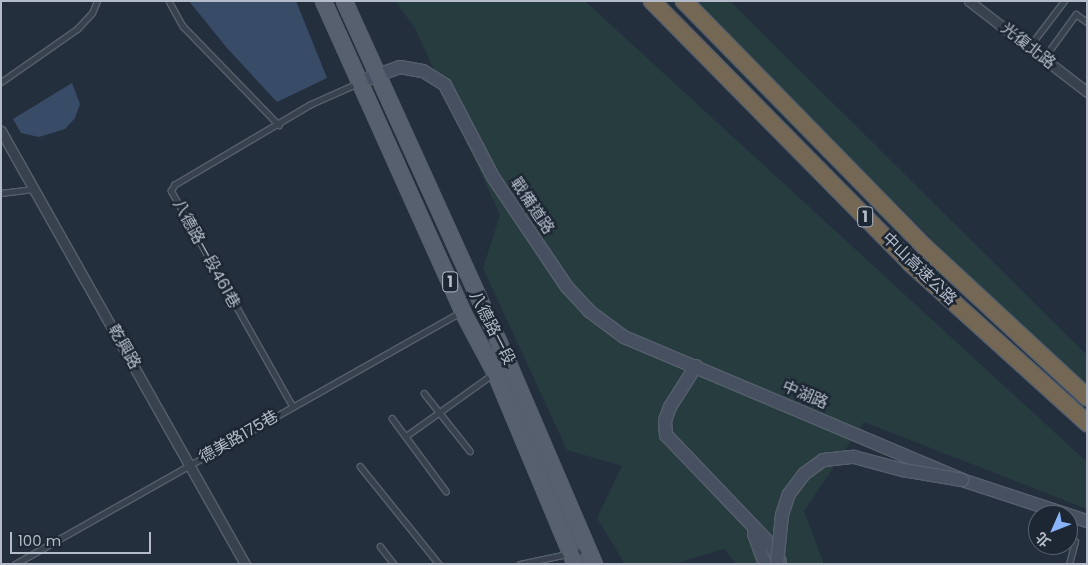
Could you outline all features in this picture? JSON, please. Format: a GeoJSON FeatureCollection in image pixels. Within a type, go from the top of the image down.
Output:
{"type":"FeatureCollection","features":[{"type":"Feature","properties":{"kind":"highway","name":"中山高速公路"},"geometry":{"type":"LineString","coordinates":[[652,1],[910,262],[1087,423]]}},
{"type":"Feature","properties":{"kind":"highway","name":"中山高速公路"},"geometry":{"type":"LineString","coordinates":[[684,1],[925,248],[1087,397]]}},
{"type":"Feature","properties":{"kind":"main road","name":"八德路一段"},"geometry":{"type":"LineString","coordinates":[[323,1],[369,79],[508,363],[594,564]]}},
{"type":"Feature","properties":{"kind":"main road","name":"八德路一段"},"geometry":{"type":"LineString","coordinates":[[344,1],[369,79],[462,311],[495,373],[573,559]]}},
{"type":"Feature","properties":{"kind":"street","name":"光復北路"},"geometry":{"type":"LineString","coordinates":[[969,1],[1087,92]]}},
{"type":"Feature","properties":{"kind":"street","name":"戰備道路"},"geometry":{"type":"LineString","coordinates":[[369,79],[400,67],[422,71],[445,85],[462,112],[493,177],[567,287],[589,311],[624,338],[696,366]]}},
{"type":"Feature","properties":{"kind":"street","name":"乾興路"},"geometry":{"type":"LineString","coordinates":[[1,131],[192,465],[245,564]]}},
{"type":"Feature","properties":{"kind":"street","name":"中湖路"},"geometry":{"type":"LineString","coordinates":[[696,366],[962,480],[1087,521]]}},
{"type":"Feature","properties":{"kind":"street"},"geometry":{"type":"LineString","coordinates":[[696,366],[670,407],[665,421],[666,435],[748,523],[772,545],[781,564]]}},
{"type":"Feature","properties":{"kind":"street"},"geometry":{"type":"LineString","coordinates":[[777,564],[782,515],[789,494],[804,474],[823,460],[854,457],[903,470],[962,480]]}},
{"type":"Feature","properties":{"kind":"street"},"geometry":{"type":"LineString","coordinates":[[748,523],[761,546],[765,564]]}},
{"type":"Feature","properties":{"kind":"lane"},"geometry":{"type":"LineString","coordinates":[[1,82],[76,29],[92,13],[97,1]]}},
{"type":"Feature","properties":{"kind":"lane"},"geometry":{"type":"LineString","coordinates":[[169,1],[183,26],[278,125]]}},
{"type":"Feature","properties":{"kind":"lane"},"geometry":{"type":"LineString","coordinates":[[1028,47],[1064,1]]}},
{"type":"Feature","properties":{"kind":"lane"},"geometry":{"type":"LineString","coordinates":[[1044,58],[1076,14],[1087,22]]}},
{"type":"Feature","properties":{"kind":"lane","name":"八德路一段461巷"},"geometry":{"type":"LineString","coordinates":[[292,406],[171,191],[174,185],[311,104],[369,79]]}},
{"type":"Feature","properties":{"kind":"lane"},"geometry":{"type":"LineString","coordinates":[[1,193],[33,189]]}},
{"type":"Feature","properties":{"kind":"lane","name":"德美路175巷"},"geometry":{"type":"LineString","coordinates":[[15,564],[462,311]]}},
{"type":"Feature","properties":{"kind":"lane"},"geometry":{"type":"LineString","coordinates":[[406,436],[508,363]]}},
{"type":"Feature","properties":{"kind":"lane"},"geometry":{"type":"LineString","coordinates":[[424,393],[470,451]]}},
{"type":"Feature","properties":{"kind":"lane"},"geometry":{"type":"LineString","coordinates":[[392,418],[446,491]]}},
{"type":"Feature","properties":{"kind":"lane"},"geometry":{"type":"LineString","coordinates":[[360,466],[439,564]]}},
{"type":"Feature","properties":{"kind":"lane"},"geometry":{"type":"LineString","coordinates":[[380,546],[394,564]]}},
{"type":"Feature","properties":{"kind":"lane"},"geometry":{"type":"LineString","coordinates":[[520,564],[573,559],[587,549]]}},
{"type":"Feature","properties":{"kind":"green space"},"geometry":{"type":"Polygon","coordinates":[[[395,1],[585,1],[1087,462],[1087,509],[864,422],[804,511],[824,564],[737,564],[724,549],[673,564],[625,564],[597,518],[622,466],[567,450],[483,268],[500,215],[415,28],[395,1]]]}},
{"type":"Feature","properties":{"kind":"green space"},"geometry":{"type":"Polygon","coordinates":[[[694,1],[730,1],[1087,355],[1087,395],[694,1]]]}},
{"type":"Feature","properties":{"kind":"water"},"geometry":{"type":"Polygon","coordinates":[[[189,1],[296,1],[327,78],[277,102],[227,48],[189,1]]]}},
{"type":"Feature","properties":{"kind":"water"},"geometry":{"type":"Polygon","coordinates":[[[72,83],[80,104],[75,118],[65,129],[39,137],[21,133],[13,119],[72,83]]]}}]}
